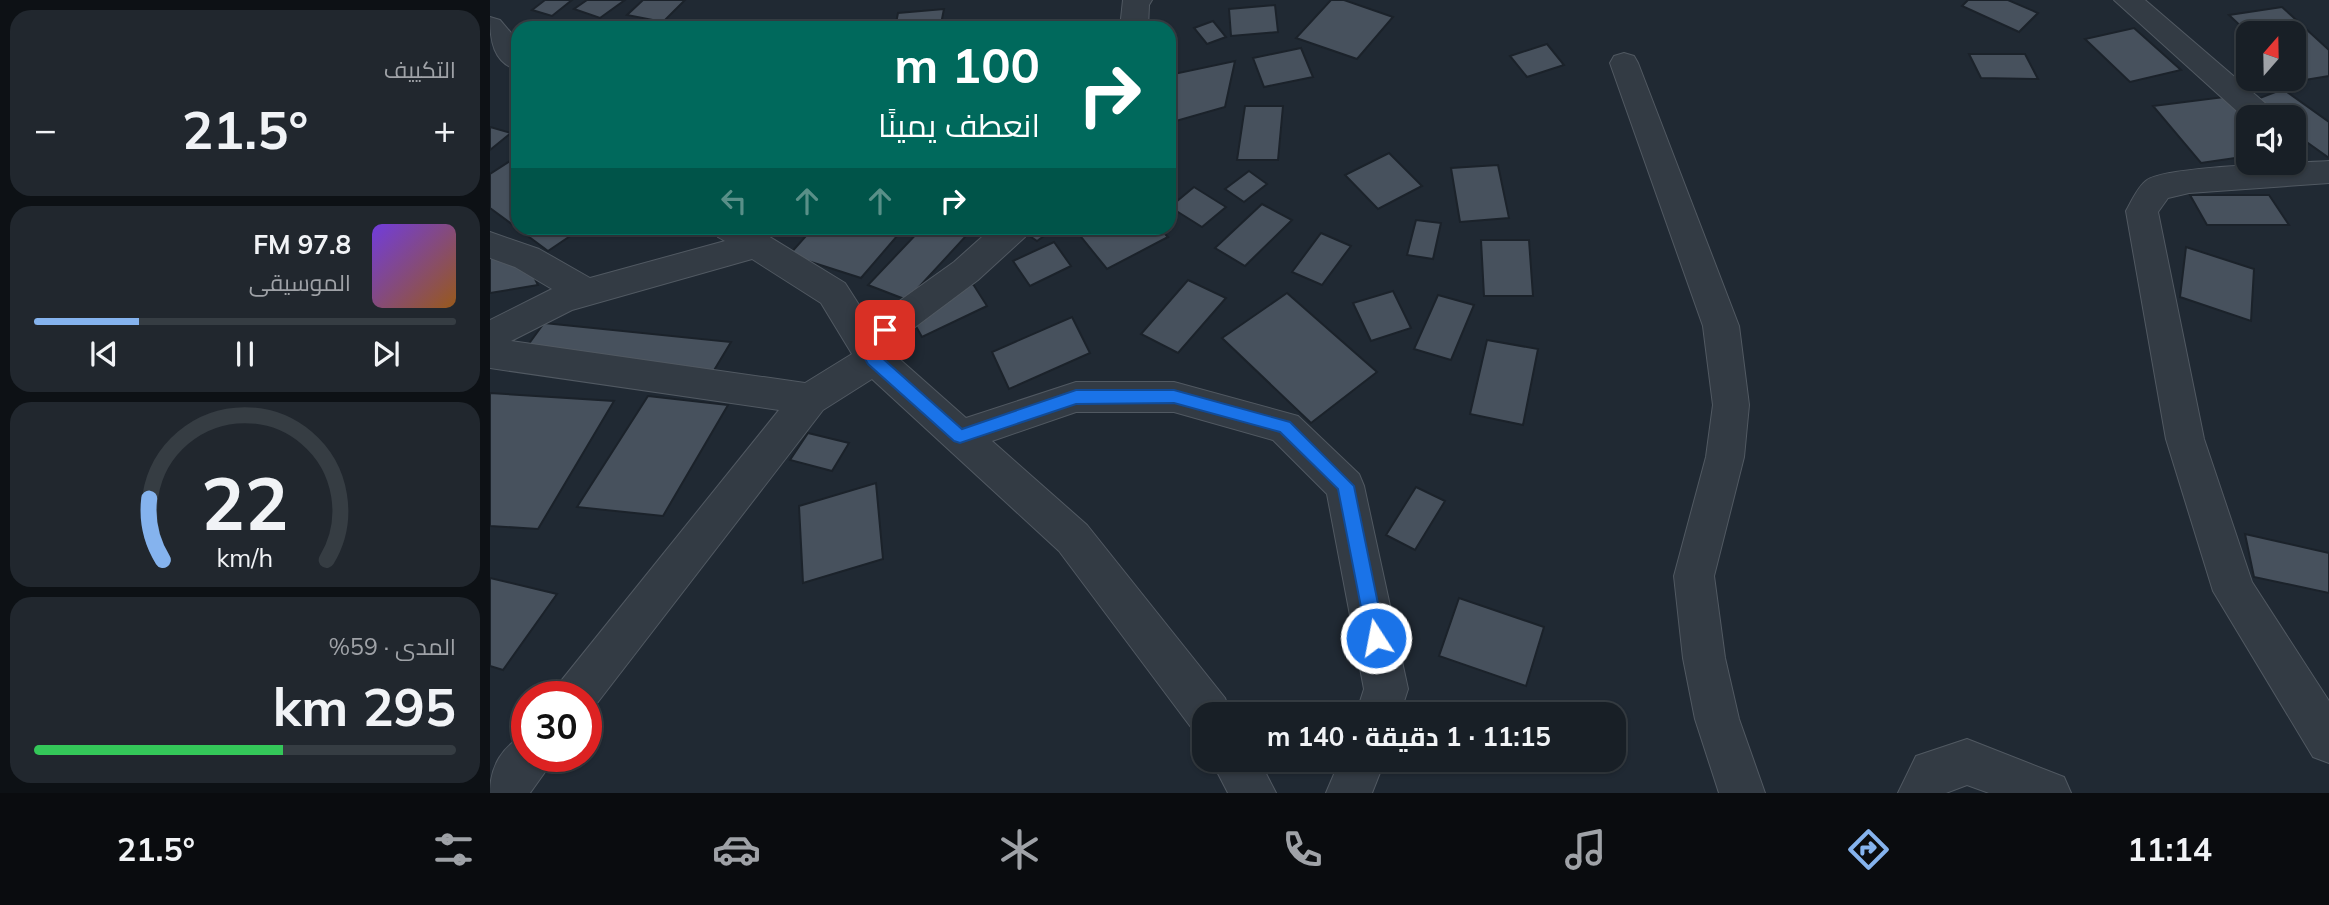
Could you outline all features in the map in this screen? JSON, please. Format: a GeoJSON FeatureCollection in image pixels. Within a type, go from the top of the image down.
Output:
{"type":"FeatureCollection","features":[{"type":"Feature","properties":{"kind":"street"},"geometry":{"type":"LineString","coordinates":[[1134,21],[1135,3],[1138,0]]}},
{"type":"Feature","properties":{"kind":"street"},"geometry":{"type":"LineString","coordinates":[[2128,0],[2248,105]]}},
{"type":"Feature","properties":{"kind":"street"},"geometry":{"type":"LineString","coordinates":[[490,26],[511,52]]}},
{"type":"Feature","properties":{"kind":"street"},"geometry":{"type":"LineString","coordinates":[[1624,63],[1721,327],[1731,405],[1725,457],[1694,576],[1704,658],[1717,719],[1742,793]]}},
{"type":"Feature","properties":{"kind":"street"},"geometry":{"type":"LineString","coordinates":[[2306,155],[2327,172]]}},
{"type":"Feature","properties":{"kind":"street"},"geometry":{"type":"LineString","coordinates":[[2327,172],[2189,182],[2158,188],[2142,211],[2185,439],[2234,591],[2329,741]]}},
{"type":"Feature","properties":{"kind":"street"},"geometry":{"type":"LineString","coordinates":[[588,681],[810,399],[966,271],[1005,235]]}},
{"type":"Feature","properties":{"kind":"street"},"geometry":{"type":"LineString","coordinates":[[490,336],[562,299],[743,236],[833,293],[869,352],[1073,538],[1200,702]]}},
{"type":"Feature","properties":{"kind":"street"},"geometry":{"type":"LineString","coordinates":[[490,245],[527,258],[586,292]]}},
{"type":"Feature","properties":{"kind":"street"},"geometry":{"type":"LineString","coordinates":[[490,353],[810,399]]}},
{"type":"Feature","properties":{"kind":"street"},"geometry":{"type":"LineString","coordinates":[[960,436],[1076,397],[1174,397],[1285,427],[1345,486],[1386,689],[1382,702]]}},
{"type":"Feature","properties":{"kind":"street"},"geometry":{"type":"LineString","coordinates":[[1921,793],[1933,772],[1967,762],[2048,793]]}},
{"type":"Feature","properties":{"kind":"street"},"geometry":{"type":"LineString","coordinates":[[503,793],[518,772]]}},
{"type":"Feature","properties":{"kind":"street"},"geometry":{"type":"LineString","coordinates":[[1241,772],[1253,793]]}},
{"type":"Feature","properties":{"kind":"street"},"geometry":{"type":"LineString","coordinates":[[1349,793],[1358,772]]}},
{"type":"Feature","properties":{"kind":"building"},"geometry":{"type":"Polygon","coordinates":[[[545,0],[572,0],[552,16],[532,10],[545,0]]]}},
{"type":"Feature","properties":{"kind":"building"},"geometry":{"type":"Polygon","coordinates":[[[587,0],[625,0],[600,18],[574,9],[587,0]]]}},
{"type":"Feature","properties":{"kind":"building"},"geometry":{"type":"Polygon","coordinates":[[[643,0],[685,0],[664,21],[627,15],[643,0]]]}},
{"type":"Feature","properties":{"kind":"building"},"geometry":{"type":"Polygon","coordinates":[[[1331,0],[1344,0],[1393,17],[1357,59],[1296,38],[1331,0]]]}},
{"type":"Feature","properties":{"kind":"building"},"geometry":{"type":"Polygon","coordinates":[[[1968,0],[2008,0],[2038,13],[2019,32],[1962,6],[1968,0]]]}},
{"type":"Feature","properties":{"kind":"building"},"geometry":{"type":"Polygon","coordinates":[[[1275,5],[1278,32],[1231,36],[1229,9],[1275,5]]]}},
{"type":"Feature","properties":{"kind":"building"},"geometry":{"type":"Polygon","coordinates":[[[2282,7],[2297,21],[2236,22],[2229,15],[2282,7]]]}},
{"type":"Feature","properties":{"kind":"building"},"geometry":{"type":"Polygon","coordinates":[[[944,9],[942,21],[896,21],[898,13],[944,9]]]}},
{"type":"Feature","properties":{"kind":"building"},"geometry":{"type":"Polygon","coordinates":[[[1213,21],[1226,37],[1207,44],[1194,28],[1213,21]]]}},
{"type":"Feature","properties":{"kind":"building"},"geometry":{"type":"Polygon","coordinates":[[[2134,28],[2181,70],[2130,82],[2085,39],[2134,28]]]}},
{"type":"Feature","properties":{"kind":"building"},"geometry":{"type":"Polygon","coordinates":[[[2306,29],[2329,50],[2329,76],[2306,80],[2306,29]]]}},
{"type":"Feature","properties":{"kind":"building"},"geometry":{"type":"Polygon","coordinates":[[[1547,44],[1564,65],[1527,77],[1510,56],[1547,44]]]}},
{"type":"Feature","properties":{"kind":"building"},"geometry":{"type":"Polygon","coordinates":[[[1301,48],[1313,77],[1264,87],[1253,58],[1301,48]]]}},
{"type":"Feature","properties":{"kind":"building"},"geometry":{"type":"Polygon","coordinates":[[[1969,54],[2025,54],[2038,79],[1981,78],[1969,54]]]}},
{"type":"Feature","properties":{"kind":"building"},"geometry":{"type":"Polygon","coordinates":[[[1235,61],[1225,107],[1176,121],[1176,74],[1235,61]]]}},
{"type":"Feature","properties":{"kind":"building"},"geometry":{"type":"Polygon","coordinates":[[[2278,91],[2286,91],[2305,105],[2257,105],[2252,101],[2278,91]]]}},
{"type":"Feature","properties":{"kind":"building"},"geometry":{"type":"Polygon","coordinates":[[[2232,96],[2241,105],[2236,105],[2236,158],[2201,163],[2153,106],[2232,96]]]}},
{"type":"Feature","properties":{"kind":"building"},"geometry":{"type":"Polygon","coordinates":[[[1245,106],[1283,106],[1278,160],[1237,160],[1245,106]]]}},
{"type":"Feature","properties":{"kind":"building"},"geometry":{"type":"Polygon","coordinates":[[[2306,106],[2329,122],[2329,158],[2306,142],[2306,106]]]}},
{"type":"Feature","properties":{"kind":"building"},"geometry":{"type":"Polygon","coordinates":[[[490,127],[511,133],[490,150],[490,127]]]}},
{"type":"Feature","properties":{"kind":"building"},"geometry":{"type":"Polygon","coordinates":[[[1389,153],[1422,186],[1378,209],[1345,175],[1389,153]]]}},
{"type":"Feature","properties":{"kind":"building"},"geometry":{"type":"Polygon","coordinates":[[[511,162],[511,224],[490,208],[490,174],[511,162]]]}},
{"type":"Feature","properties":{"kind":"building"},"geometry":{"type":"Polygon","coordinates":[[[1498,165],[1509,218],[1460,222],[1451,168],[1498,165]]]}},
{"type":"Feature","properties":{"kind":"building"},"geometry":{"type":"Polygon","coordinates":[[[1249,171],[1267,184],[1244,202],[1225,189],[1249,171]]]}},
{"type":"Feature","properties":{"kind":"building"},"geometry":{"type":"Polygon","coordinates":[[[1194,187],[1226,207],[1202,227],[1176,211],[1176,202],[1194,187]]]}},
{"type":"Feature","properties":{"kind":"building"},"geometry":{"type":"Polygon","coordinates":[[[2190,195],[2269,195],[2289,225],[2207,225],[2190,195]]]}},
{"type":"Feature","properties":{"kind":"building"},"geometry":{"type":"Polygon","coordinates":[[[1262,204],[1292,220],[1245,266],[1215,248],[1262,204]]]}},
{"type":"Feature","properties":{"kind":"building"},"geometry":{"type":"Polygon","coordinates":[[[1416,220],[1441,223],[1433,259],[1407,255],[1416,220]]]}},
{"type":"Feature","properties":{"kind":"building"},"geometry":{"type":"Polygon","coordinates":[[[1321,233],[1351,246],[1322,285],[1292,272],[1321,233]]]}},
{"type":"Feature","properties":{"kind":"building"},"geometry":{"type":"Polygon","coordinates":[[[526,235],[572,235],[548,251],[526,235]]]}},
{"type":"Feature","properties":{"kind":"building"},"geometry":{"type":"Polygon","coordinates":[[[807,235],[898,235],[861,278],[789,255],[807,235]]]}},
{"type":"Feature","properties":{"kind":"building"},"geometry":{"type":"Polygon","coordinates":[[[915,235],[966,236],[907,300],[868,285],[915,235]]]}},
{"type":"Feature","properties":{"kind":"building"},"geometry":{"type":"Polygon","coordinates":[[[1028,235],[1045,235],[1037,241],[1028,235]]]}},
{"type":"Feature","properties":{"kind":"building"},"geometry":{"type":"Polygon","coordinates":[[[1079,235],[1168,237],[1107,269],[1079,235]]]}},
{"type":"Feature","properties":{"kind":"building"},"geometry":{"type":"Polygon","coordinates":[[[1481,240],[1529,240],[1533,296],[1484,296],[1481,240]]]}},
{"type":"Feature","properties":{"kind":"building"},"geometry":{"type":"Polygon","coordinates":[[[1054,242],[1071,266],[1030,286],[1013,261],[1054,242]]]}},
{"type":"Feature","properties":{"kind":"building"},"geometry":{"type":"Polygon","coordinates":[[[2186,247],[2254,269],[2251,321],[2180,297],[2186,247]]]}},
{"type":"Feature","properties":{"kind":"building"},"geometry":{"type":"Polygon","coordinates":[[[490,256],[526,261],[538,285],[490,293],[490,256]]]}},
{"type":"Feature","properties":{"kind":"building"},"geometry":{"type":"Polygon","coordinates":[[[1188,280],[1226,298],[1178,353],[1141,334],[1188,280]]]}},
{"type":"Feature","properties":{"kind":"building"},"geometry":{"type":"Polygon","coordinates":[[[973,284],[987,306],[922,337],[909,314],[973,284]]]}},
{"type":"Feature","properties":{"kind":"building"},"geometry":{"type":"Polygon","coordinates":[[[1393,291],[1411,328],[1371,341],[1353,303],[1393,291]]]}},
{"type":"Feature","properties":{"kind":"building"},"geometry":{"type":"Polygon","coordinates":[[[1287,293],[1377,372],[1311,423],[1222,338],[1287,293]]]}},
{"type":"Feature","properties":{"kind":"building"},"geometry":{"type":"Polygon","coordinates":[[[1438,295],[1474,305],[1451,360],[1414,349],[1438,295]]]}},
{"type":"Feature","properties":{"kind":"building"},"geometry":{"type":"Polygon","coordinates":[[[1072,317],[1090,353],[1009,389],[992,352],[1072,317]]]}},
{"type":"Feature","properties":{"kind":"building"},"geometry":{"type":"Polygon","coordinates":[[[544,323],[731,342],[710,377],[520,356],[544,323]]]}},
{"type":"Feature","properties":{"kind":"building"},"geometry":{"type":"Polygon","coordinates":[[[1487,340],[1538,349],[1523,425],[1470,414],[1487,340]]]}},
{"type":"Feature","properties":{"kind":"building"},"geometry":{"type":"Polygon","coordinates":[[[490,393],[614,401],[538,529],[490,526],[490,393]]]}},
{"type":"Feature","properties":{"kind":"building"},"geometry":{"type":"Polygon","coordinates":[[[648,396],[728,405],[663,516],[577,507],[648,396]]]}},
{"type":"Feature","properties":{"kind":"building"},"geometry":{"type":"Polygon","coordinates":[[[808,433],[849,443],[832,471],[790,460],[808,433]]]}},
{"type":"Feature","properties":{"kind":"building"},"geometry":{"type":"Polygon","coordinates":[[[876,483],[883,559],[803,583],[799,506],[876,483]]]}},
{"type":"Feature","properties":{"kind":"building"},"geometry":{"type":"Polygon","coordinates":[[[1416,487],[1445,501],[1415,550],[1386,535],[1416,487]]]}},
{"type":"Feature","properties":{"kind":"building"},"geometry":{"type":"Polygon","coordinates":[[[2245,534],[2329,553],[2329,593],[2254,577],[2245,534]]]}},
{"type":"Feature","properties":{"kind":"building"},"geometry":{"type":"Polygon","coordinates":[[[490,578],[557,594],[503,670],[490,666],[490,578]]]}},
{"type":"Feature","properties":{"kind":"building"},"geometry":{"type":"Polygon","coordinates":[[[1459,598],[1544,627],[1526,686],[1439,656],[1459,598]]]}},
{"type":"Feature","properties":{"kind":"route"},"geometry":{"type":"LineString","coordinates":[[885,330],[864,345],[874,359],[960,436],[1076,397],[1174,397],[1285,427],[1345,486],[1376,638]]}}]}
